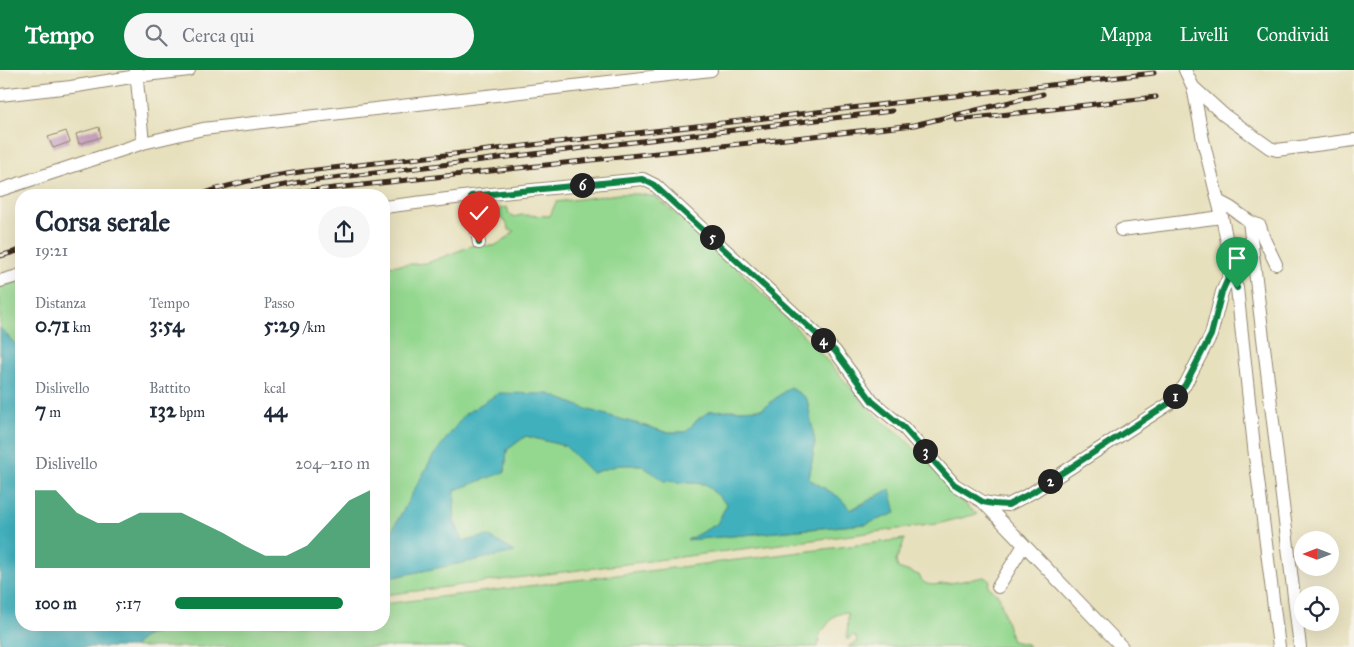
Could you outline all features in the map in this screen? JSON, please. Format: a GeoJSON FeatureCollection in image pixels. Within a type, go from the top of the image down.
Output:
{"type":"FeatureCollection","features":[{"type":"Feature","properties":{"kind":"lane"},"geometry":{"type":"LineString","coordinates":[[0,95],[71,87],[136,73],[189,70]]}},
{"type":"Feature","properties":{"kind":"lane"},"geometry":{"type":"LineString","coordinates":[[0,190],[143,143],[203,128],[711,70]]}},
{"type":"Feature","properties":{"kind":"lane"},"geometry":{"type":"LineString","coordinates":[[1185,70],[1193,87],[1229,252],[1230,274],[1237,288],[1255,456],[1279,647]]}},
{"type":"Feature","properties":{"kind":"lane"},"geometry":{"type":"LineString","coordinates":[[136,73],[143,143]]}},
{"type":"Feature","properties":{"kind":"lane"},"geometry":{"type":"LineString","coordinates":[[1193,87],[1224,115],[1270,148],[1278,150],[1354,140]]}},
{"type":"Feature","properties":{"kind":"lane"},"geometry":{"type":"LineString","coordinates":[[390,206],[642,179],[654,185],[835,351],[872,401],[903,427],[954,484],[983,502],[1122,647]]}},
{"type":"Feature","properties":{"kind":"lane"},"geometry":{"type":"LineString","coordinates":[[471,196],[479,243]]}},
{"type":"Feature","properties":{"kind":"lane"},"geometry":{"type":"LineString","coordinates":[[1218,201],[1260,226],[1264,240],[1276,264]]}},
{"type":"Feature","properties":{"kind":"lane"},"geometry":{"type":"LineString","coordinates":[[1121,230],[1222,217]]}},
{"type":"Feature","properties":{"kind":"lane"},"geometry":{"type":"LineString","coordinates":[[1249,221],[1300,647]]}},
{"type":"Feature","properties":{"kind":"lane"},"geometry":{"type":"LineString","coordinates":[[983,502],[1008,505],[1033,492],[1168,404],[1185,385],[1211,335],[1222,292],[1230,274]]}},
{"type":"Feature","properties":{"kind":"lane"},"geometry":{"type":"LineString","coordinates":[[0,281],[15,277]]}},
{"type":"Feature","properties":{"kind":"lane"},"geometry":{"type":"LineString","coordinates":[[998,587],[1024,545]]}},
{"type":"Feature","properties":{"kind":"green space"},"geometry":{"type":"Polygon","coordinates":[[[619,194],[639,194],[656,197],[719,250],[816,348],[871,411],[899,433],[925,459],[962,502],[977,514],[937,524],[390,594],[390,578],[514,552],[488,536],[463,541],[454,521],[455,490],[505,472],[507,450],[526,436],[565,446],[592,473],[619,465],[641,465],[664,481],[705,484],[727,504],[717,524],[688,540],[866,524],[890,489],[850,510],[839,497],[809,479],[815,443],[807,399],[790,387],[762,409],[710,411],[698,419],[685,432],[666,432],[589,410],[549,394],[390,533],[390,266],[427,263],[474,245],[494,246],[515,231],[509,230],[506,222],[497,215],[499,209],[507,207],[509,214],[513,217],[522,215],[550,216],[556,202],[619,194]]]}},
{"type":"Feature","properties":{"kind":"green space"},"geometry":{"type":"Polygon","coordinates":[[[15,282],[15,344],[0,328],[0,286],[15,282]]]}},
{"type":"Feature","properties":{"kind":"green space"},"geometry":{"type":"Polygon","coordinates":[[[905,539],[896,561],[898,568],[919,575],[924,582],[931,585],[984,577],[990,581],[988,586],[999,596],[1012,641],[1027,644],[1029,647],[848,647],[857,642],[856,637],[853,635],[847,640],[848,614],[845,612],[834,616],[820,634],[818,647],[134,647],[141,638],[158,631],[390,631],[390,603],[905,539]]]}},
{"type":"Feature","properties":{"kind":"water"},"geometry":{"type":"Polygon","coordinates":[[[0,328],[15,344],[15,631],[159,631],[142,638],[134,647],[0,647],[0,328]]]}},
{"type":"Feature","properties":{"kind":"water"},"geometry":{"type":"Polygon","coordinates":[[[790,387],[807,399],[815,443],[809,479],[839,497],[851,510],[890,489],[896,513],[866,524],[687,540],[717,524],[727,504],[705,484],[664,481],[641,465],[619,465],[592,473],[565,446],[526,436],[507,450],[505,472],[455,490],[454,521],[463,541],[488,536],[515,552],[390,578],[390,533],[433,456],[465,414],[499,393],[549,394],[589,410],[666,432],[685,432],[698,419],[710,411],[762,409],[790,387]]]}},
{"type":"Feature","properties":{"kind":"building"},"geometry":{"type":"Polygon","coordinates":[[[99,127],[101,137],[79,144],[76,134],[99,127]]]}},
{"type":"Feature","properties":{"kind":"building"},"geometry":{"type":"Polygon","coordinates":[[[66,131],[70,142],[53,148],[48,137],[66,131]]]}},
{"type":"Feature","properties":{"kind":"railway"},"geometry":{"type":"LineString","coordinates":[[217,189],[253,180],[307,171],[1154,73]]}},
{"type":"Feature","properties":{"kind":"railway"},"geometry":{"type":"LineString","coordinates":[[326,189],[914,125],[1043,94]]}},
{"type":"Feature","properties":{"kind":"railway"},"geometry":{"type":"LineString","coordinates":[[957,120],[1156,97]]}},
{"type":"Feature","properties":{"kind":"railway"},"geometry":{"type":"LineString","coordinates":[[265,189],[300,182],[892,111]]}},
{"type":"Feature","properties":{"kind":"railway"},"geometry":{"type":"LineString","coordinates":[[0,256],[15,252]]}},
{"type":"Feature","properties":{"kind":"route"},"geometry":{"type":"LineString","coordinates":[[479,243],[471,196],[642,179],[654,185],[835,351],[872,401],[903,427],[954,484],[983,502],[1008,505],[1033,492],[1168,404],[1185,385],[1211,335],[1222,292],[1230,274],[1237,288]]}}]}
